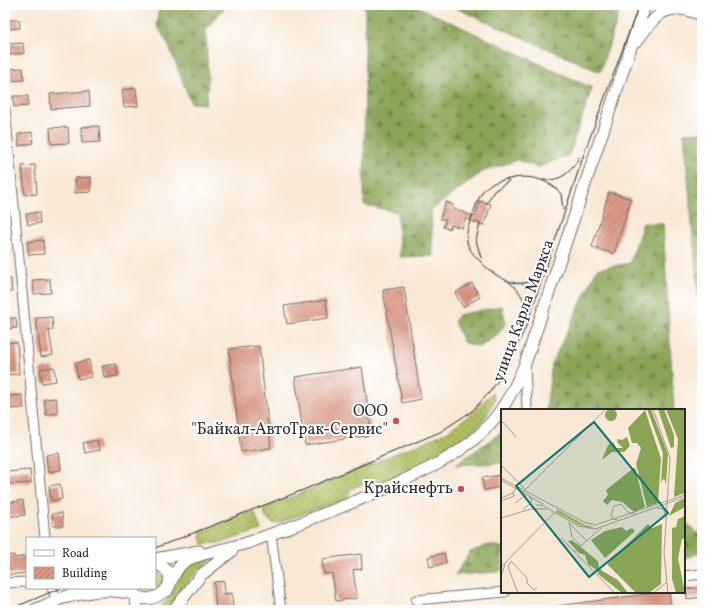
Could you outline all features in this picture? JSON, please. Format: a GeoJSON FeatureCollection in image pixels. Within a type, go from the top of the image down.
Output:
{"type":"FeatureCollection","features":[{"type":"Feature","properties":{"kind":"main road"},"geometry":{"type":"LineString","coordinates":[[696,5],[702,10]]}},
{"type":"Feature","properties":{"kind":"street","name":"улица Карла Маркса"},"geometry":{"type":"LineString","coordinates":[[503,409],[525,364],[645,5]]}},
{"type":"Feature","properties":{"kind":"street"},"geometry":{"type":"LineString","coordinates":[[629,51],[654,17],[668,8],[674,6],[685,7],[702,15]]}},
{"type":"Feature","properties":{"kind":"street"},"geometry":{"type":"LineString","coordinates":[[5,109],[45,537]]}},
{"type":"Feature","properties":{"kind":"street"},"geometry":{"type":"LineString","coordinates":[[525,364],[527,409]]}},
{"type":"Feature","properties":{"kind":"street","name":"улица Карла Маркса"},"geometry":{"type":"LineString","coordinates":[[154,610],[166,593],[176,572],[186,561],[239,546],[271,534],[350,503],[422,472],[455,453],[498,418]]}},
{"type":"Feature","properties":{"kind":"street"},"geometry":{"type":"LineString","coordinates":[[271,534],[281,610]]}},
{"type":"Feature","properties":{"kind":"street","name":"улица Карла Маркса"},"geometry":{"type":"LineString","coordinates":[[156,559],[192,552],[239,546]]}},
{"type":"Feature","properties":{"kind":"street"},"geometry":{"type":"LineString","coordinates":[[174,610],[202,575],[239,546]]}},
{"type":"Feature","properties":{"kind":"street"},"geometry":{"type":"LineString","coordinates":[[60,599],[103,589],[133,591],[143,600],[149,601],[160,599],[166,593],[169,580],[168,575],[162,566],[156,563]]}},
{"type":"Feature","properties":{"kind":"street"},"geometry":{"type":"LineString","coordinates":[[685,576],[702,574]]}},
{"type":"Feature","properties":{"kind":"street"},"geometry":{"type":"LineString","coordinates":[[5,583],[26,582]]}},
{"type":"Feature","properties":{"kind":"street"},"geometry":{"type":"LineString","coordinates":[[53,589],[60,599]]}},
{"type":"Feature","properties":{"kind":"street"},"geometry":{"type":"LineString","coordinates":[[34,610],[83,589]]}},
{"type":"Feature","properties":{"kind":"street"},"geometry":{"type":"LineString","coordinates":[[133,591],[138,610]]}},
{"type":"Feature","properties":{"kind":"street"},"geometry":{"type":"LineString","coordinates":[[416,600],[501,592]]}},
{"type":"Feature","properties":{"kind":"green space"},"geometry":{"type":"Polygon","coordinates":[[[159,5],[227,5],[206,29],[208,78],[206,104],[191,103],[169,46],[157,25],[159,5]]]}},
{"type":"Feature","properties":{"kind":"green space"},"geometry":{"type":"Polygon","coordinates":[[[365,5],[414,5],[592,88],[569,155],[538,167],[517,160],[482,172],[431,210],[433,256],[400,257],[397,212],[364,205],[365,5]]]}},
{"type":"Feature","properties":{"kind":"green space"},"geometry":{"type":"Polygon","coordinates":[[[449,5],[622,5],[600,72],[449,5]]]}},
{"type":"Feature","properties":{"kind":"green space"},"geometry":{"type":"Polygon","coordinates":[[[702,132],[702,337],[684,133],[702,132]]]}},
{"type":"Feature","properties":{"kind":"green space"},"geometry":{"type":"Polygon","coordinates":[[[643,223],[663,224],[674,409],[546,409],[552,363],[597,269],[630,263],[643,223]]]}},
{"type":"Feature","properties":{"kind":"green space"},"geometry":{"type":"Polygon","coordinates":[[[502,306],[506,323],[498,334],[480,347],[464,343],[454,322],[458,315],[502,306]]]}},
{"type":"Feature","properties":{"kind":"green space"},"geometry":{"type":"Polygon","coordinates":[[[492,393],[495,399],[480,425],[463,441],[440,456],[413,469],[375,484],[369,481],[351,489],[347,498],[275,524],[266,518],[263,509],[445,433],[471,414],[492,393]]]}},
{"type":"Feature","properties":{"kind":"green space"},"geometry":{"type":"Polygon","coordinates":[[[501,433],[501,463],[455,465],[501,433]]]}},
{"type":"Feature","properties":{"kind":"green space"},"geometry":{"type":"Polygon","coordinates":[[[254,511],[261,530],[220,543],[203,544],[200,532],[254,511]]]}},
{"type":"Feature","properties":{"kind":"green space"},"geometry":{"type":"Polygon","coordinates":[[[685,522],[699,534],[702,533],[702,552],[685,558],[685,522]]]}},
{"type":"Feature","properties":{"kind":"green space"},"geometry":{"type":"Polygon","coordinates":[[[489,545],[501,547],[501,570],[455,575],[470,552],[489,545]]]}},
{"type":"Feature","properties":{"kind":"green space"},"geometry":{"type":"Polygon","coordinates":[[[203,558],[213,558],[198,570],[167,610],[158,610],[172,594],[180,570],[203,558]]]}},
{"type":"Feature","properties":{"kind":"green space"},"geometry":{"type":"Polygon","coordinates":[[[156,569],[164,577],[165,584],[147,597],[137,589],[156,589],[156,569]]]}},
{"type":"Feature","properties":{"kind":"building"},"geometry":{"type":"Polygon","coordinates":[[[6,20],[19,20],[20,28],[7,29],[6,20]]]}},
{"type":"Feature","properties":{"kind":"building"},"geometry":{"type":"Polygon","coordinates":[[[23,43],[24,53],[9,55],[8,44],[23,43]]]}},
{"type":"Feature","properties":{"kind":"building"},"geometry":{"type":"Polygon","coordinates":[[[23,68],[24,80],[10,81],[10,69],[23,68]]]}},
{"type":"Feature","properties":{"kind":"building"},"geometry":{"type":"Polygon","coordinates":[[[136,88],[138,106],[124,107],[122,90],[136,88]]]}},
{"type":"Feature","properties":{"kind":"building"},"geometry":{"type":"Polygon","coordinates":[[[89,91],[90,106],[51,109],[50,94],[89,91]]]}},
{"type":"Feature","properties":{"kind":"building"},"geometry":{"type":"Polygon","coordinates":[[[13,96],[28,96],[28,106],[14,107],[13,96]]]}},
{"type":"Feature","properties":{"kind":"building"},"geometry":{"type":"Polygon","coordinates":[[[99,126],[100,142],[82,143],[81,127],[99,126]]]}},
{"type":"Feature","properties":{"kind":"building"},"geometry":{"type":"Polygon","coordinates":[[[68,127],[69,143],[51,144],[50,128],[68,127]]]}},
{"type":"Feature","properties":{"kind":"building"},"geometry":{"type":"Polygon","coordinates":[[[32,132],[33,143],[19,146],[18,134],[32,132]]]}},
{"type":"Feature","properties":{"kind":"building"},"geometry":{"type":"Polygon","coordinates":[[[35,165],[37,194],[25,195],[22,166],[35,165]]]}},
{"type":"Feature","properties":{"kind":"building"},"geometry":{"type":"Polygon","coordinates":[[[91,177],[91,192],[75,193],[75,178],[91,177]]]}},
{"type":"Feature","properties":{"kind":"building"},"geometry":{"type":"Polygon","coordinates":[[[609,192],[631,199],[614,254],[592,247],[609,192]]]}},
{"type":"Feature","properties":{"kind":"building"},"geometry":{"type":"Polygon","coordinates":[[[480,201],[491,204],[484,225],[465,219],[462,228],[451,225],[449,229],[443,227],[446,220],[440,219],[446,202],[453,205],[452,208],[475,217],[480,201]]]}},
{"type":"Feature","properties":{"kind":"building"},"geometry":{"type":"Polygon","coordinates":[[[39,212],[40,223],[28,225],[26,214],[39,212]]]}},
{"type":"Feature","properties":{"kind":"building"},"geometry":{"type":"Polygon","coordinates":[[[43,240],[44,254],[29,255],[27,242],[43,240]]]}},
{"type":"Feature","properties":{"kind":"building"},"geometry":{"type":"Polygon","coordinates":[[[11,279],[12,292],[5,292],[5,280],[11,279]]]}},
{"type":"Feature","properties":{"kind":"building"},"geometry":{"type":"Polygon","coordinates":[[[50,279],[51,293],[34,294],[33,280],[50,279]]]}},
{"type":"Feature","properties":{"kind":"building"},"geometry":{"type":"Polygon","coordinates":[[[472,283],[480,297],[463,307],[455,293],[472,283]]]}},
{"type":"Feature","properties":{"kind":"building"},"geometry":{"type":"Polygon","coordinates":[[[404,287],[421,399],[402,403],[383,290],[404,287]]]}},
{"type":"Feature","properties":{"kind":"building"},"geometry":{"type":"Polygon","coordinates":[[[326,300],[328,318],[287,324],[284,306],[326,300]]]}},
{"type":"Feature","properties":{"kind":"building"},"geometry":{"type":"Polygon","coordinates":[[[52,317],[53,330],[49,330],[53,355],[41,357],[36,318],[52,317]]]}},
{"type":"Feature","properties":{"kind":"building"},"geometry":{"type":"Polygon","coordinates":[[[16,318],[17,328],[5,329],[5,319],[16,318]]]}},
{"type":"Feature","properties":{"kind":"building"},"geometry":{"type":"Polygon","coordinates":[[[17,342],[19,374],[5,375],[5,343],[17,342]]]}},
{"type":"Feature","properties":{"kind":"building"},"geometry":{"type":"Polygon","coordinates":[[[259,346],[271,448],[241,452],[229,349],[259,346]]]}},
{"type":"Feature","properties":{"kind":"building"},"geometry":{"type":"Polygon","coordinates":[[[89,360],[92,377],[78,379],[75,363],[89,360]]]}},
{"type":"Feature","properties":{"kind":"building"},"geometry":{"type":"Polygon","coordinates":[[[116,364],[118,376],[104,378],[102,366],[116,364]]]}},
{"type":"Feature","properties":{"kind":"building"},"geometry":{"type":"Polygon","coordinates":[[[54,367],[56,381],[42,383],[40,369],[54,367]]]}},
{"type":"Feature","properties":{"kind":"building"},"geometry":{"type":"Polygon","coordinates":[[[362,367],[372,435],[305,445],[295,377],[362,367]]]}},
{"type":"Feature","properties":{"kind":"building"},"geometry":{"type":"Polygon","coordinates":[[[22,395],[24,408],[10,409],[8,396],[22,395]]]}},
{"type":"Feature","properties":{"kind":"building"},"geometry":{"type":"Polygon","coordinates":[[[56,398],[58,413],[46,415],[44,399],[56,398]]]}},
{"type":"Feature","properties":{"kind":"building"},"geometry":{"type":"Polygon","coordinates":[[[97,440],[100,450],[85,453],[83,443],[97,440]]]}},
{"type":"Feature","properties":{"kind":"building"},"geometry":{"type":"Polygon","coordinates":[[[59,453],[61,470],[48,472],[46,455],[59,453]]]}},
{"type":"Feature","properties":{"kind":"building"},"geometry":{"type":"Polygon","coordinates":[[[30,470],[31,483],[5,484],[5,472],[30,470]]]}},
{"type":"Feature","properties":{"kind":"building"},"geometry":{"type":"Polygon","coordinates":[[[501,475],[501,487],[484,490],[482,478],[501,475]]]}},
{"type":"Feature","properties":{"kind":"building"},"geometry":{"type":"Polygon","coordinates":[[[60,484],[62,499],[51,501],[49,486],[60,484]]]}},
{"type":"Feature","properties":{"kind":"building"},"geometry":{"type":"Polygon","coordinates":[[[23,500],[25,515],[5,517],[5,503],[23,500]]]}},
{"type":"Feature","properties":{"kind":"building"},"geometry":{"type":"Polygon","coordinates":[[[62,513],[63,526],[53,526],[52,514],[62,513]]]}},
{"type":"Feature","properties":{"kind":"building"},"geometry":{"type":"Polygon","coordinates":[[[444,553],[446,563],[430,567],[428,557],[444,553]]]}},
{"type":"Feature","properties":{"kind":"building"},"geometry":{"type":"Polygon","coordinates":[[[361,554],[362,569],[353,570],[357,598],[336,601],[332,573],[324,574],[322,559],[361,554]]]}},
{"type":"Feature","properties":{"kind":"building"},"geometry":{"type":"Polygon","coordinates":[[[14,555],[14,558],[26,556],[26,573],[5,575],[5,556],[14,555]]]}},
{"type":"Feature","properties":{"kind":"building"},"geometry":{"type":"Polygon","coordinates":[[[224,581],[225,594],[232,593],[233,610],[216,610],[214,582],[224,581]]]}},
{"type":"Feature","properties":{"kind":"building"},"geometry":{"type":"Polygon","coordinates":[[[702,587],[702,597],[687,599],[686,589],[702,587]]]}},
{"type":"Feature","properties":{"kind":"building"},"geometry":{"type":"Polygon","coordinates":[[[654,593],[669,593],[671,610],[657,610],[657,608],[644,610],[557,610],[557,606],[654,593]]]}},
{"type":"Feature","properties":{"kind":"tram line"},"geometry":{"type":"LineString","coordinates":[[156,548],[303,490],[440,432],[472,411],[489,393],[507,368],[527,324],[585,151],[639,5]]}},
{"type":"Feature","properties":{"kind":"tram line"},"geometry":{"type":"LineString","coordinates":[[543,180],[555,179],[565,174],[573,167],[579,157]]}},
{"type":"Feature","properties":{"kind":"tram line"},"geometry":{"type":"LineString","coordinates":[[543,270],[536,278],[528,282],[511,282],[502,279],[487,268],[470,249],[467,237],[469,226],[477,202],[483,190],[492,184],[514,178],[533,178],[551,185],[561,194],[563,210]]}},
{"type":"Feature","properties":{"kind":"tram line"},"geometry":{"type":"LineString","coordinates":[[487,203],[494,191],[509,181]]}},
{"type":"Feature","properties":{"kind":"tram line"},"geometry":{"type":"LineString","coordinates":[[480,224],[476,240],[481,258]]}},
{"type":"Feature","properties":{"kind":"tram line"},"geometry":{"type":"LineString","coordinates":[[509,282],[521,294],[523,299],[525,309],[524,320]]}},
{"type":"Feature","properties":{"kind":"tram line"},"geometry":{"type":"LineString","coordinates":[[8,610],[59,589]]}},
{"type":"Feature","properties":{"kind":"place","name":"ООО \"Байкал-АвтоТрак-Сервис\""},"geometry":{"type":"Point","coordinates":[396,421]}},
{"type":"Feature","properties":{"kind":"place","name":"Крайснефть"},"geometry":{"type":"Point","coordinates":[461,489]}}]}
